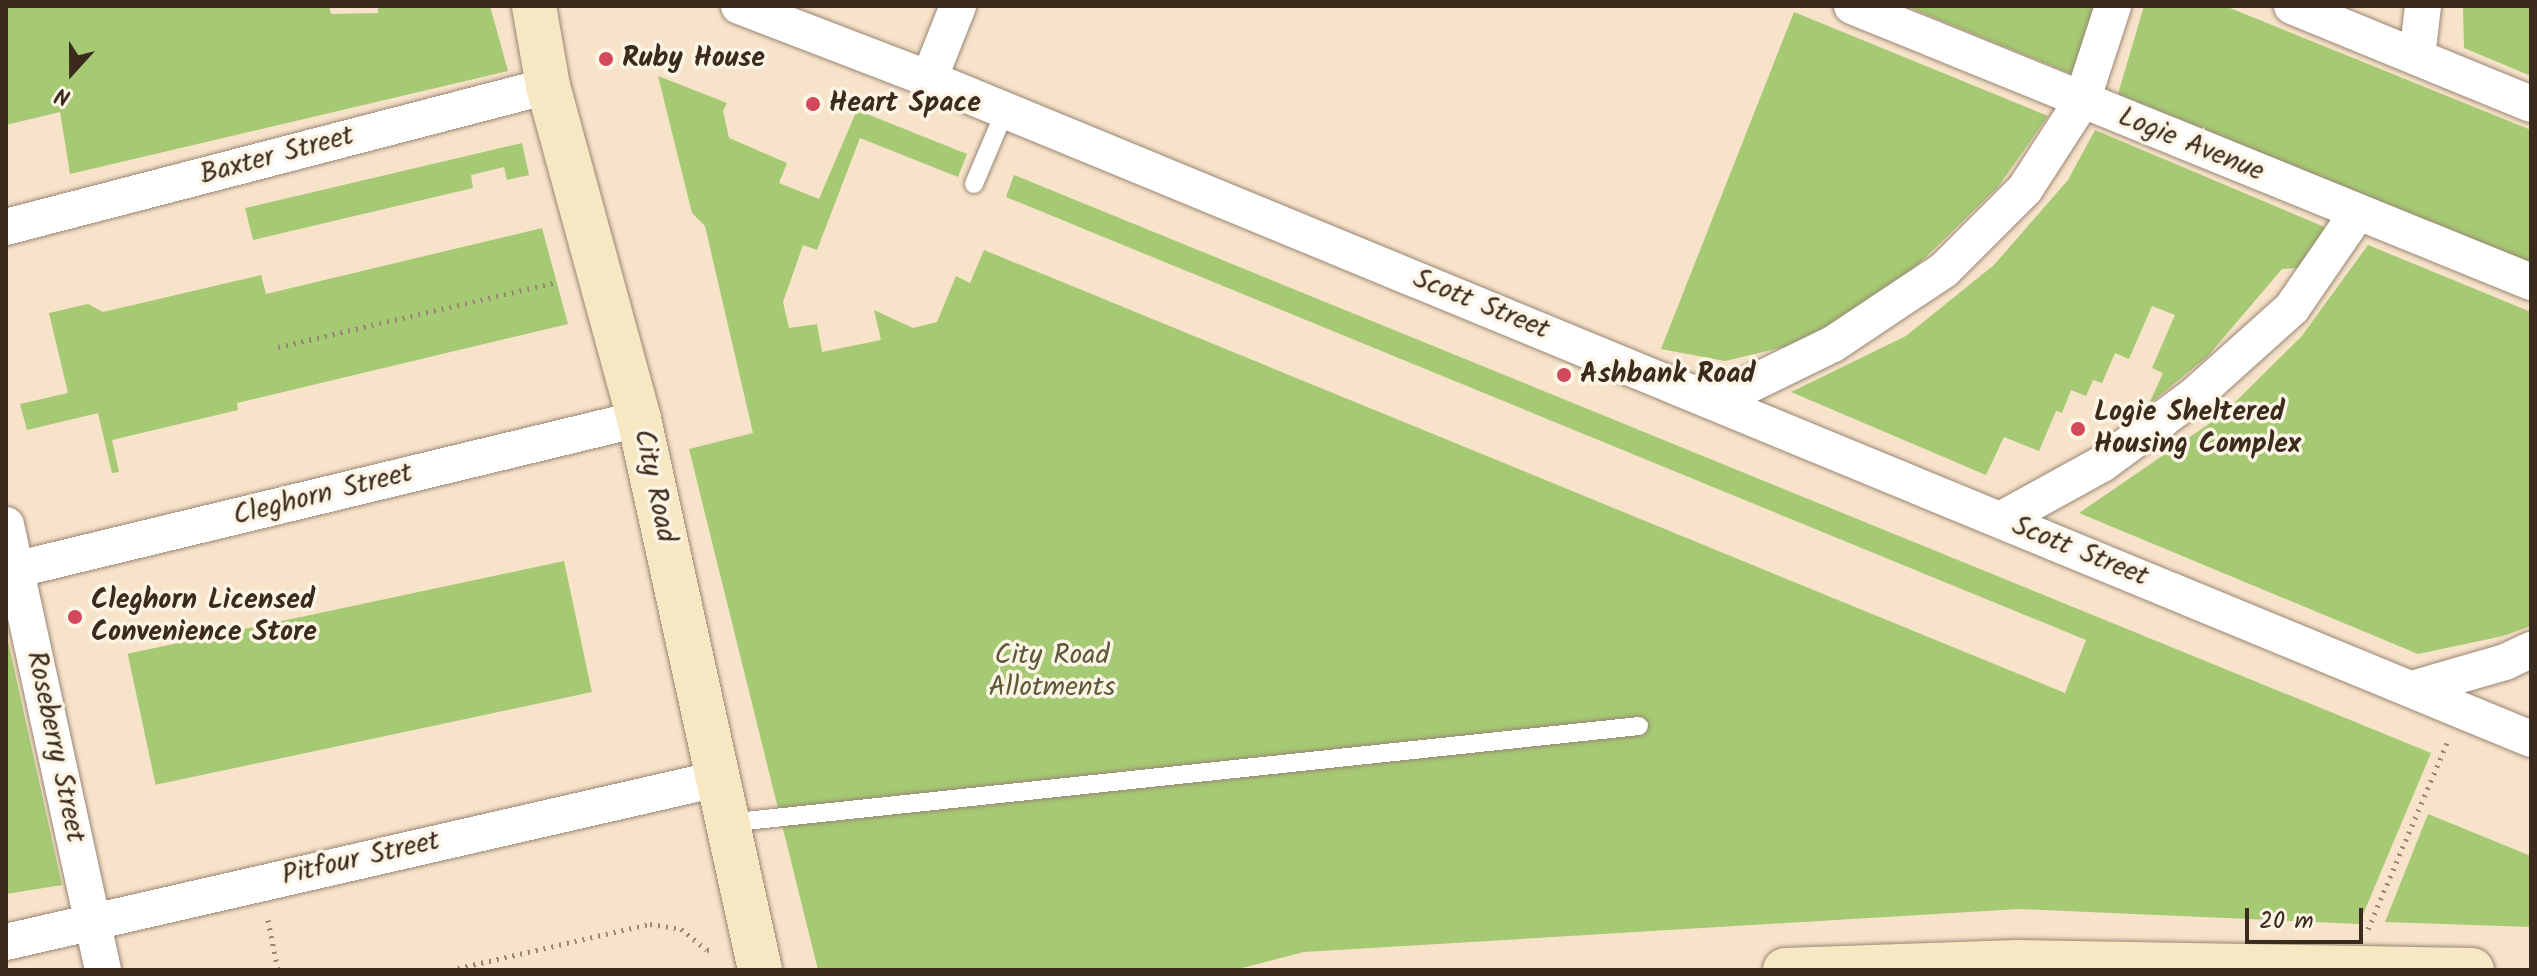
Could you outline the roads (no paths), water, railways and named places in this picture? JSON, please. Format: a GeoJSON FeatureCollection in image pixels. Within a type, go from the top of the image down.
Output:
{"type":"FeatureCollection","features":[{"type":"Feature","properties":{"kind":"street","name":"City Road"},"geometry":{"type":"LineString","coordinates":[[534,6],[548,86],[639,419],[756,955]]}},
{"type":"Feature","properties":{"kind":"street","name":"Scott Street"},"geometry":{"type":"LineString","coordinates":[[739,6],[929,79],[2531,739]]}},
{"type":"Feature","properties":{"kind":"street"},"geometry":{"type":"LineString","coordinates":[[929,79],[958,6]]}},
{"type":"Feature","properties":{"kind":"street","name":"Logie Avenue"},"geometry":{"type":"LineString","coordinates":[[1852,6],[2531,282]]}},
{"type":"Feature","properties":{"kind":"street"},"geometry":{"type":"LineString","coordinates":[[1716,401],[1833,344],[1944,270],[2025,189],[2082,101],[2113,6]]}},
{"type":"Feature","properties":{"kind":"street"},"geometry":{"type":"LineString","coordinates":[[2292,6],[2531,104]]}},
{"type":"Feature","properties":{"kind":"street"},"geometry":{"type":"LineString","coordinates":[[2417,57],[2423,6]]}},
{"type":"Feature","properties":{"kind":"street","name":"Baxter Street"},"geometry":{"type":"LineString","coordinates":[[6,227],[548,86]]}},
{"type":"Feature","properties":{"kind":"street"},"geometry":{"type":"LineString","coordinates":[[2002,519],[2102,464],[2194,396],[2292,308],[2358,212]]}},
{"type":"Feature","properties":{"kind":"street","name":"Cleghorn Street"},"geometry":{"type":"LineString","coordinates":[[11,571],[639,419]]}},
{"type":"Feature","properties":{"kind":"street","name":"Roseberry Street"},"geometry":{"type":"LineString","coordinates":[[6,525],[11,571],[103,970]]}},
{"type":"Feature","properties":{"kind":"street"},"geometry":{"type":"LineString","coordinates":[[2412,689],[2505,662],[2531,650]]}},
{"type":"Feature","properties":{"kind":"street","name":"Pitfour Street"},"geometry":{"type":"LineString","coordinates":[[6,942],[717,779]]}},
{"type":"Feature","properties":{"kind":"street"},"geometry":{"type":"LineString","coordinates":[[1785,970],[2017,962],[2472,970]]}},
{"type":"Feature","properties":{"kind":"lane"},"geometry":{"type":"LineString","coordinates":[[974,184],[1005,111]]}},
{"type":"Feature","properties":{"kind":"lane"},"geometry":{"type":"LineString","coordinates":[[727,823],[1639,726]]}},
{"type":"Feature","properties":{"kind":"place","name":"Ruby House"},"geometry":{"type":"Point","coordinates":[606,59]}},
{"type":"Feature","properties":{"kind":"place","name":"Heart Space"},"geometry":{"type":"Point","coordinates":[813,104]}},
{"type":"Feature","properties":{"kind":"place","name":"Ashbank Road"},"geometry":{"type":"Point","coordinates":[1564,375]}},
{"type":"Feature","properties":{"kind":"place","name":"Logie Sheltered Housing Complex"},"geometry":{"type":"Point","coordinates":[2078,429]}},
{"type":"Feature","properties":{"kind":"place","name":"Cleghorn Licensed Convenience Store"},"geometry":{"type":"Point","coordinates":[75,617]}},
{"type":"Feature","properties":{"kind":"park label","name":"City Road Allotments"},"geometry":{"type":"Point","coordinates":[1052,672]}}]}
